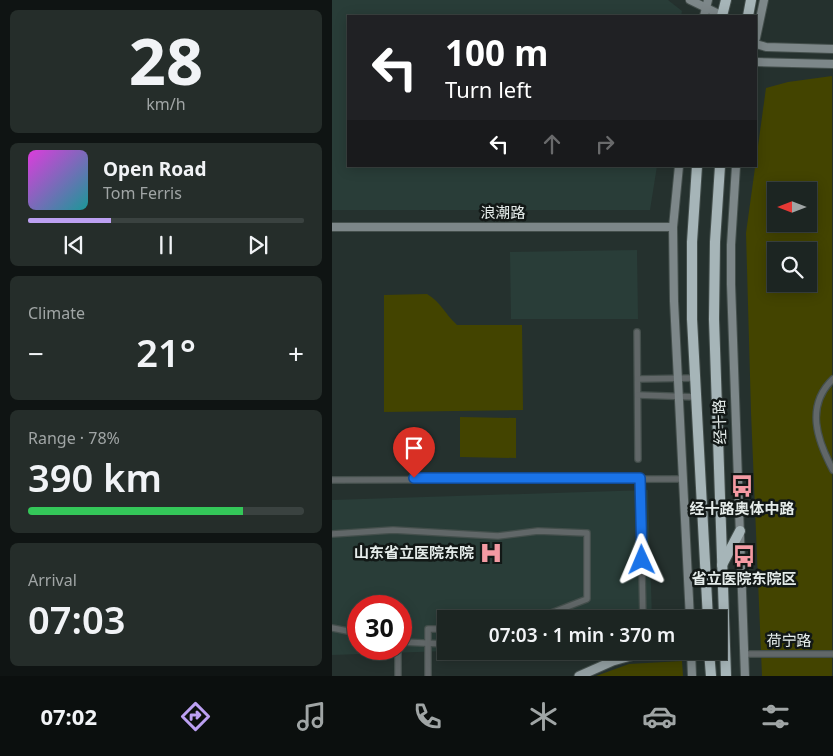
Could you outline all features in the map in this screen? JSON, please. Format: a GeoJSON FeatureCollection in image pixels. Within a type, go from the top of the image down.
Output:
{"type":"FeatureCollection","features":[{"type":"Feature","properties":{"kind":"highway"},"geometry":{"type":"LineString","coordinates":[[722,15],[726,0]]}},
{"type":"Feature","properties":{"kind":"highway"},"geometry":{"type":"LineString","coordinates":[[748,15],[751,0]]}},
{"type":"Feature","properties":{"kind":"highway","name":"经十路"},"geometry":{"type":"LineString","coordinates":[[697,167],[692,242],[692,319],[708,610]]}},
{"type":"Feature","properties":{"kind":"highway","name":"经十路"},"geometry":{"type":"LineString","coordinates":[[720,167],[715,242],[714,319],[722,566],[721,610]]}},
{"type":"Feature","properties":{"kind":"highway"},"geometry":{"type":"LineString","coordinates":[[722,566],[740,532]]}},
{"type":"Feature","properties":{"kind":"highway"},"geometry":{"type":"LineString","coordinates":[[710,660],[711,676]]}},
{"type":"Feature","properties":{"kind":"highway","name":"经十路"},"geometry":{"type":"LineString","coordinates":[[723,660],[726,676]]}},
{"type":"Feature","properties":{"kind":"main road"},"geometry":{"type":"LineString","coordinates":[[690,0],[707,14]]}},
{"type":"Feature","properties":{"kind":"main road"},"geometry":{"type":"LineString","coordinates":[[707,14],[708,0]]}},
{"type":"Feature","properties":{"kind":"main road"},"geometry":{"type":"LineString","coordinates":[[757,33],[764,0]]}},
{"type":"Feature","properties":{"kind":"main road"},"geometry":{"type":"LineString","coordinates":[[757,44],[766,47],[832,48]]}},
{"type":"Feature","properties":{"kind":"main road"},"geometry":{"type":"LineString","coordinates":[[757,62],[832,64]]}},
{"type":"Feature","properties":{"kind":"main road"},"geometry":{"type":"LineString","coordinates":[[679,167],[673,227],[678,379],[690,610]]}},
{"type":"Feature","properties":{"kind":"main road","name":"经十路"},"geometry":{"type":"LineString","coordinates":[[736,167],[731,245],[731,284],[745,676]]}},
{"type":"Feature","properties":{"kind":"main road","name":"浪潮路"},"geometry":{"type":"LineString","coordinates":[[332,227],[673,227]]}},
{"type":"Feature","properties":{"kind":"main road"},"geometry":{"type":"LineString","coordinates":[[579,676],[617,660]]}},
{"type":"Feature","properties":{"kind":"main road"},"geometry":{"type":"LineString","coordinates":[[691,660],[692,676]]}},
{"type":"Feature","properties":{"kind":"street"},"geometry":{"type":"LineString","coordinates":[[638,332],[638,459]]}},
{"type":"Feature","properties":{"kind":"street"},"geometry":{"type":"LineString","coordinates":[[638,379],[695,378]]}},
{"type":"Feature","properties":{"kind":"street"},"geometry":{"type":"LineString","coordinates":[[832,379],[824,387],[816,408],[816,429],[820,446],[832,470]]}},
{"type":"Feature","properties":{"kind":"street"},"geometry":{"type":"LineString","coordinates":[[638,395],[696,397]]}},
{"type":"Feature","properties":{"kind":"street"},"geometry":{"type":"LineString","coordinates":[[640,478],[643,610]]}},
{"type":"Feature","properties":{"kind":"street"},"geometry":{"type":"LineString","coordinates":[[332,480],[683,479]]}},
{"type":"Feature","properties":{"kind":"street"},"geometry":{"type":"LineString","coordinates":[[332,534],[393,530],[498,536],[538,530],[587,533],[587,599],[559,610]]}},
{"type":"Feature","properties":{"kind":"street"},"geometry":{"type":"LineString","coordinates":[[332,628],[347,631]]}},
{"type":"Feature","properties":{"kind":"street"},"geometry":{"type":"LineString","coordinates":[[428,676],[428,629],[437,629]]}},
{"type":"Feature","properties":{"kind":"street"},"geometry":{"type":"LineString","coordinates":[[412,643],[437,644]]}},
{"type":"Feature","properties":{"kind":"street","name":"荷宁路"},"geometry":{"type":"LineString","coordinates":[[744,654],[832,654]]}},
{"type":"Feature","properties":{"kind":"street"},"geometry":{"type":"LineString","coordinates":[[398,660],[398,676]]}},
{"type":"Feature","properties":{"kind":"shaded area"},"geometry":{"type":"Polygon","coordinates":[[[332,0],[668,0],[682,11],[681,15],[347,15],[347,167],[657,167],[650,210],[332,210],[332,0]]]}},
{"type":"Feature","properties":{"kind":"shaded area"},"geometry":{"type":"Polygon","coordinates":[[[832,76],[832,676],[762,676],[746,233],[755,167],[757,167],[757,153],[766,88],[788,82],[832,76]]]}},
{"type":"Feature","properties":{"kind":"shaded area"},"geometry":{"type":"Polygon","coordinates":[[[637,250],[638,319],[511,319],[510,252],[637,250]]]}},
{"type":"Feature","properties":{"kind":"shaded area"},"geometry":{"type":"Polygon","coordinates":[[[427,294],[436,301],[457,325],[522,325],[523,410],[384,412],[384,295],[427,294]]]}},
{"type":"Feature","properties":{"kind":"shaded area"},"geometry":{"type":"Polygon","coordinates":[[[460,417],[516,418],[516,458],[460,457],[460,417]]]}},
{"type":"Feature","properties":{"kind":"shaded area","name":"山东省立医院东院"},"geometry":{"type":"Polygon","coordinates":[[[648,490],[652,610],[437,610],[437,651],[412,652],[412,595],[347,595],[347,654],[332,655],[332,500],[648,490]]]}},
{"type":"Feature","properties":{"kind":"shaded area"},"geometry":{"type":"Polygon","coordinates":[[[682,661],[683,676],[596,676],[629,664],[682,661]]]}},
{"type":"Feature","properties":{"kind":"place","name":"经十路奥体中路"},"geometry":{"type":"Point","coordinates":[742,486]}},
{"type":"Feature","properties":{"kind":"place","name":"山东省立医院东院"},"geometry":{"type":"Point","coordinates":[491,553]}},
{"type":"Feature","properties":{"kind":"place","name":"省立医院东院区"},"geometry":{"type":"Point","coordinates":[744,556]}},
{"type":"Feature","properties":{"kind":"route"},"geometry":{"type":"LineString","coordinates":[[414,478],[640,478],[642,560]]}}]}
